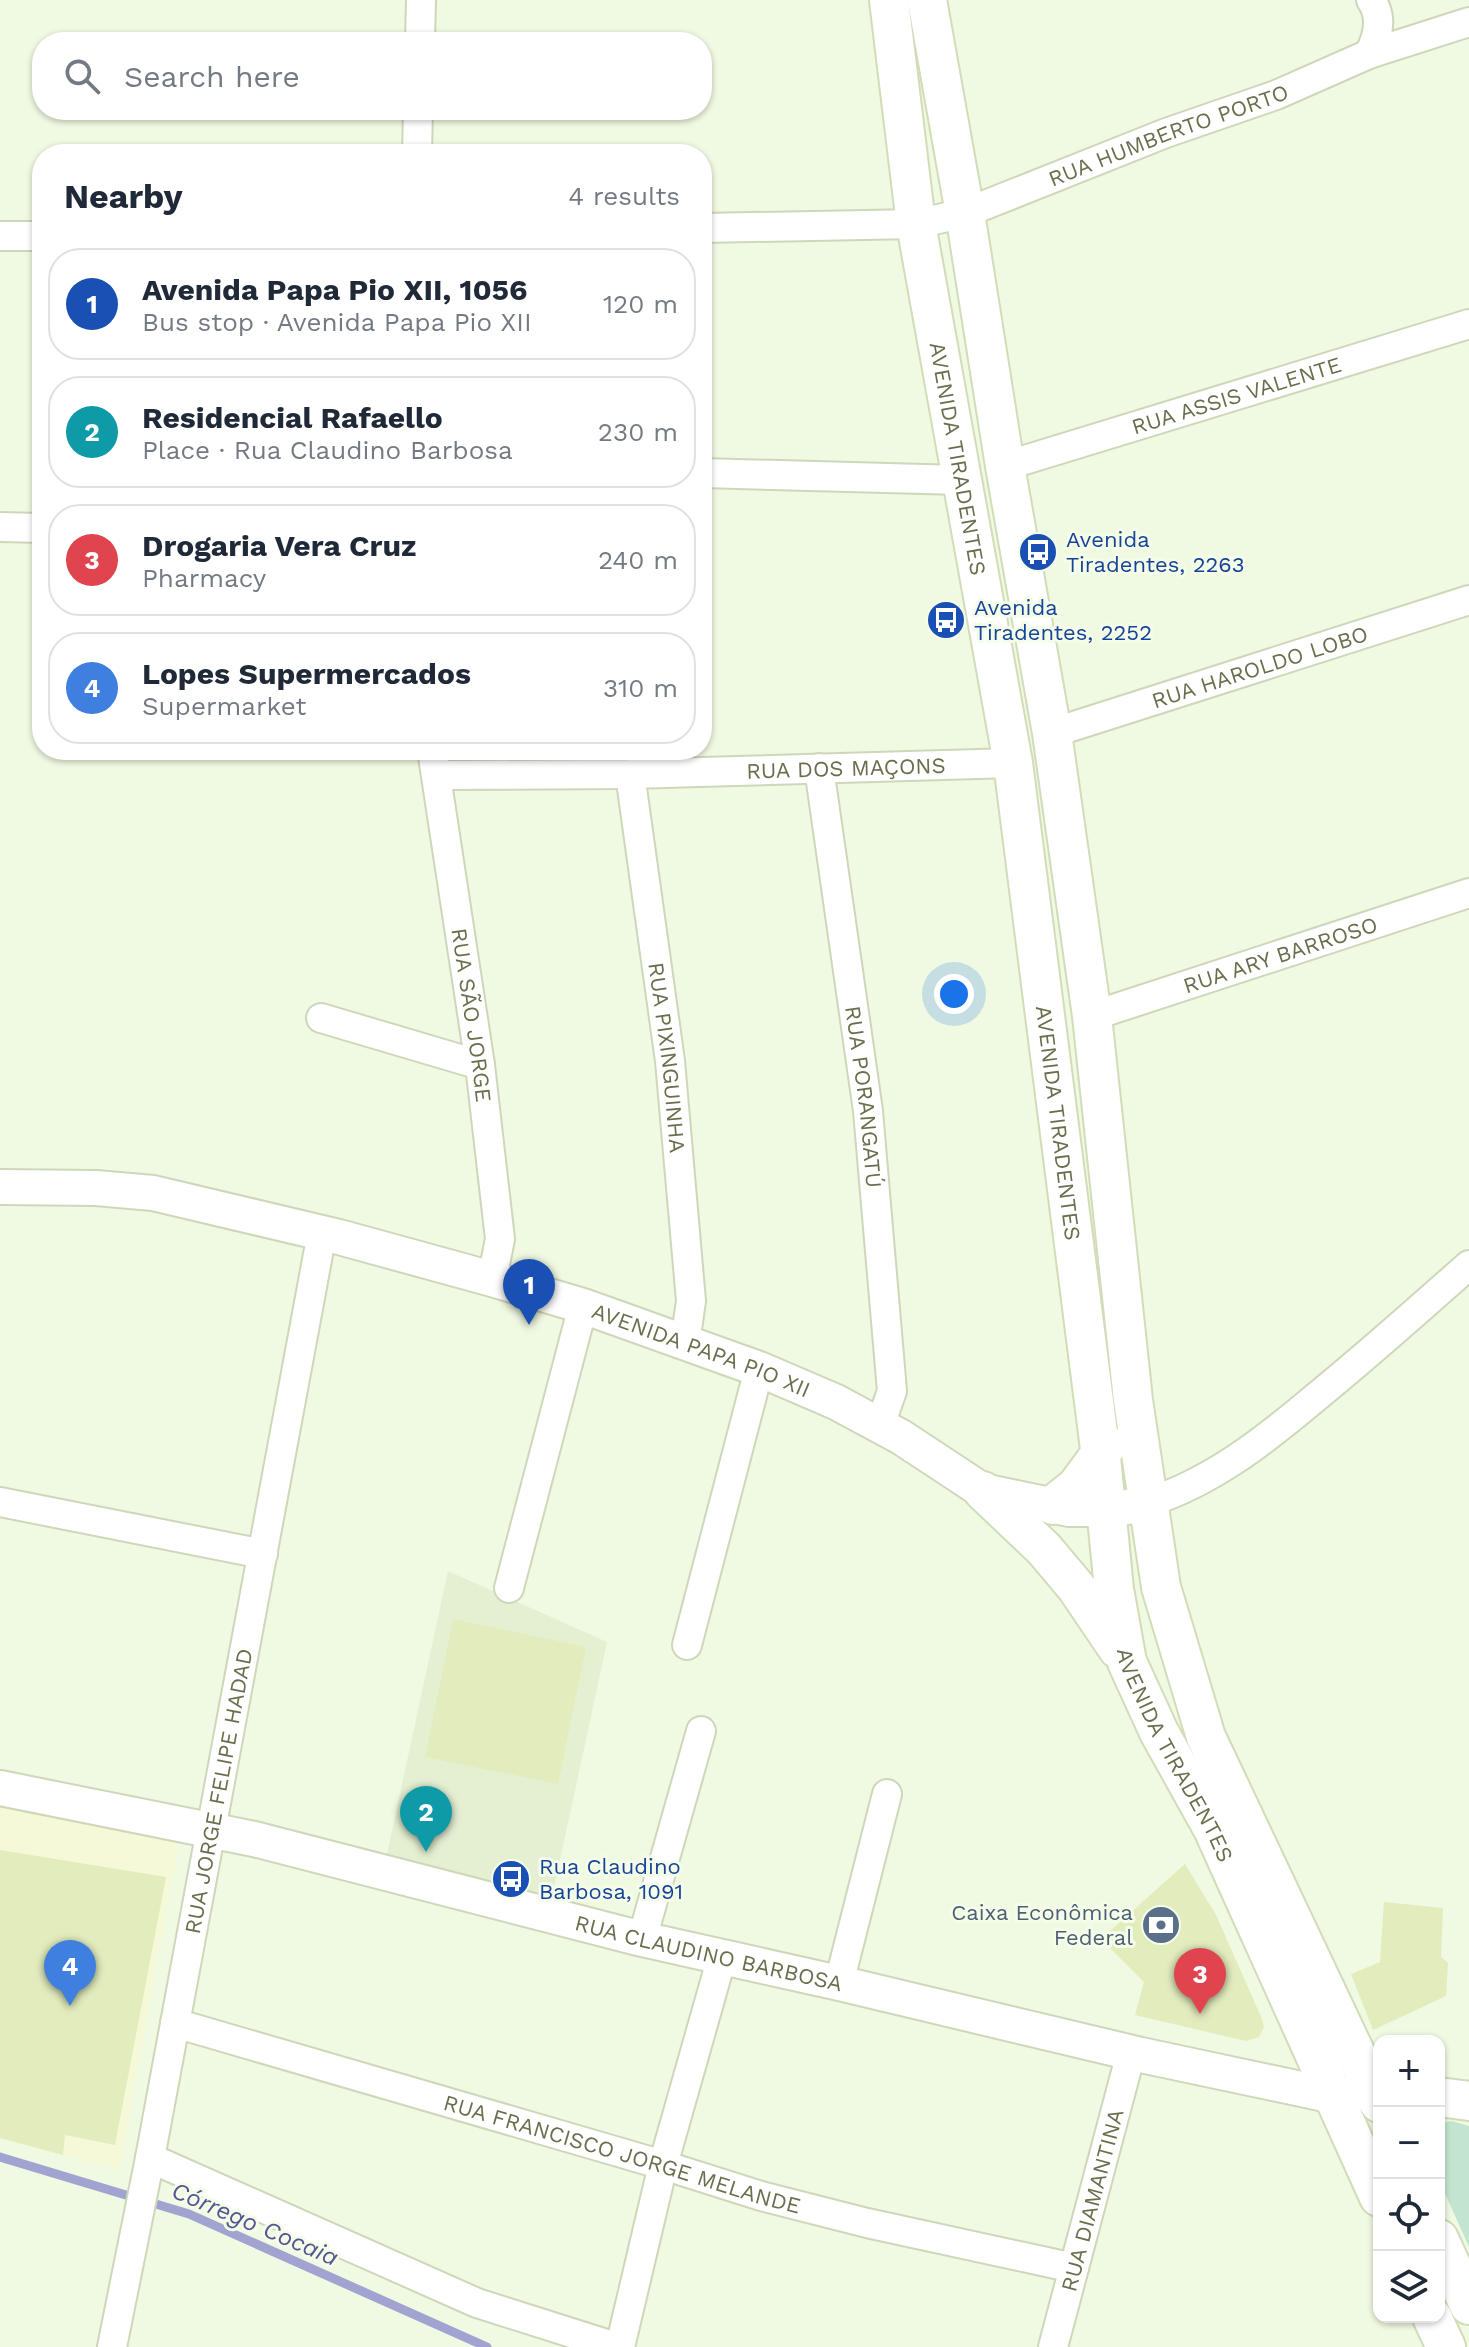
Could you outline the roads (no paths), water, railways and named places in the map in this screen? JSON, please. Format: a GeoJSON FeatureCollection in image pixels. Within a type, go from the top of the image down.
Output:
{"type":"FeatureCollection","features":[{"type":"Feature","properties":{"kind":"main road","name":"AVENIDA TIRADENTES"},"geometry":{"type":"LineString","coordinates":[[889,0],[916,224],[1013,763],[1101,1457],[1114,1589],[1127,1662],[1159,1732],[1213,1829],[1373,2184]]}},
{"type":"Feature","properties":{"kind":"main road","name":"AVENIDA TIRADENTES"},"geometry":{"type":"LineString","coordinates":[[927,0],[1052,733],[1092,1016],[1133,1400],[1161,1587],[1206,1737],[1373,2087]]}},
{"type":"Feature","properties":{"kind":"main road"},"geometry":{"type":"LineString","coordinates":[[1053,1505],[1076,1487],[1101,1457],[1133,1400]]}},
{"type":"Feature","properties":{"kind":"main road"},"geometry":{"type":"LineString","coordinates":[[983,1491],[1044,1549],[1076,1587],[1127,1662]]}},
{"type":"Feature","properties":{"kind":"main road"},"geometry":{"type":"LineString","coordinates":[[1445,2098],[1469,2101]]}},
{"type":"Feature","properties":{"kind":"main road"},"geometry":{"type":"LineString","coordinates":[[1444,2251],[1469,2305]]}},
{"type":"Feature","properties":{"kind":"main road"},"geometry":{"type":"LineString","coordinates":[[1435,2323],[1446,2347]]}},
{"type":"Feature","properties":{"kind":"street"},"geometry":{"type":"LineString","coordinates":[[420,32],[421,0]]}},
{"type":"Feature","properties":{"kind":"street"},"geometry":{"type":"LineString","coordinates":[[1369,54],[1378,36],[1377,16],[1371,0]]}},
{"type":"Feature","properties":{"kind":"street","name":"RUA HUMBERTO PORTO"},"geometry":{"type":"LineString","coordinates":[[712,228],[916,224],[965,213],[1166,133],[1276,95],[1369,54],[1469,22]]}},
{"type":"Feature","properties":{"kind":"street"},"geometry":{"type":"LineString","coordinates":[[417,144],[418,120]]}},
{"type":"Feature","properties":{"kind":"street"},"geometry":{"type":"LineString","coordinates":[[0,236],[32,236]]}},
{"type":"Feature","properties":{"kind":"street","name":"RUA ASSIS VALENTE"},"geometry":{"type":"LineString","coordinates":[[1005,466],[1469,324]]}},
{"type":"Feature","properties":{"kind":"street"},"geometry":{"type":"LineString","coordinates":[[712,473],[961,480]]}},
{"type":"Feature","properties":{"kind":"street"},"geometry":{"type":"LineString","coordinates":[[0,527],[32,528]]}},
{"type":"Feature","properties":{"kind":"street","name":"RUA HAROLDO LOBO"},"geometry":{"type":"LineString","coordinates":[[1052,733],[1469,600]]}},
{"type":"Feature","properties":{"kind":"street","name":"RUA DOS MAÇONS"},"geometry":{"type":"LineString","coordinates":[[435,763],[630,774],[1013,763]]}},
{"type":"Feature","properties":{"kind":"street","name":"RUA SÃO JORGE"},"geometry":{"type":"LineString","coordinates":[[435,763],[480,1065],[500,1239],[492,1279]]}},
{"type":"Feature","properties":{"kind":"street","name":"RUA PORANGATÚ"},"geometry":{"type":"LineString","coordinates":[[819,768],[868,1111],[892,1391],[880,1425]]}},
{"type":"Feature","properties":{"kind":"street","name":"RUA PIXINGUINHA"},"geometry":{"type":"LineString","coordinates":[[630,774],[670,1061],[691,1301],[685,1343]]}},
{"type":"Feature","properties":{"kind":"street","name":"RUA ARY BARROSO"},"geometry":{"type":"LineString","coordinates":[[1092,1016],[1469,893]]}},
{"type":"Feature","properties":{"kind":"street"},"geometry":{"type":"LineString","coordinates":[[321,1018],[480,1065]]}},
{"type":"Feature","properties":{"kind":"street","name":"AVENIDA PAPA PIO XII"},"geometry":{"type":"LineString","coordinates":[[0,1187],[96,1188],[153,1193],[322,1233],[492,1279],[583,1306],[759,1369],[836,1402],[880,1425],[983,1491],[1069,1509],[1106,1509],[1149,1502]]}},
{"type":"Feature","properties":{"kind":"street","name":"RUA JORGE FELIPE HADAD"},"geometry":{"type":"LineString","coordinates":[[112,2347],[149,2164],[322,1233]]}},
{"type":"Feature","properties":{"kind":"street"},"geometry":{"type":"LineString","coordinates":[[1149,1502],[1177,1493],[1210,1476],[1274,1432],[1424,1308],[1469,1265]]}},
{"type":"Feature","properties":{"kind":"street"},"geometry":{"type":"LineString","coordinates":[[509,1588],[583,1306]]}},
{"type":"Feature","properties":{"kind":"street"},"geometry":{"type":"LineString","coordinates":[[687,1645],[759,1369]]}},
{"type":"Feature","properties":{"kind":"street"},"geometry":{"type":"LineString","coordinates":[[0,1502],[263,1554]]}},
{"type":"Feature","properties":{"kind":"street"},"geometry":{"type":"LineString","coordinates":[[642,1939],[701,1731]]}},
{"type":"Feature","properties":{"kind":"street","name":"RUA CLAUDINO BARBOSA"},"geometry":{"type":"LineString","coordinates":[[0,1788],[211,1830],[642,1939],[1131,2053],[1334,2096],[1373,2095]]}},
{"type":"Feature","properties":{"kind":"street"},"geometry":{"type":"LineString","coordinates":[[839,1983],[887,1794]]}},
{"type":"Feature","properties":{"kind":"street"},"geometry":{"type":"LineString","coordinates":[[149,2164],[477,2303],[618,2347],[663,2165],[722,1957]]}},
{"type":"Feature","properties":{"kind":"street","name":"RUA FRANCISCO JORGE MELANDE"},"geometry":{"type":"LineString","coordinates":[[175,2023],[761,2196],[1074,2268]]}},
{"type":"Feature","properties":{"kind":"street","name":"RUA DIAMANTINA"},"geometry":{"type":"LineString","coordinates":[[1053,2347],[1131,2053]]}},
{"type":"Feature","properties":{"kind":"waterway","name":"Córrego Cocaia"},"geometry":{"type":"LineString","coordinates":[[0,2157],[189,2214],[487,2347]]}},
{"type":"Feature","properties":{"kind":"place","name":"Avenida Tiradentes, 2263"},"geometry":{"type":"Point","coordinates":[1038,552]}},
{"type":"Feature","properties":{"kind":"place","name":"Avenida Tiradentes, 2252"},"geometry":{"type":"Point","coordinates":[946,620]}},
{"type":"Feature","properties":{"kind":"place","name":"Avenida Papa Pio XII, 1056"},"geometry":{"type":"Point","coordinates":[529,1325]}},
{"type":"Feature","properties":{"kind":"place","name":"Residencial Rafaello"},"geometry":{"type":"Point","coordinates":[426,1852]}},
{"type":"Feature","properties":{"kind":"place","name":"Rua Claudino Barbosa, 1091"},"geometry":{"type":"Point","coordinates":[511,1879]}},
{"type":"Feature","properties":{"kind":"place","name":"Caixa Econômica Federal"},"geometry":{"type":"Point","coordinates":[1161,1925]}},
{"type":"Feature","properties":{"kind":"place","name":"Lopes Supermercados"},"geometry":{"type":"Point","coordinates":[70,2006]}},
{"type":"Feature","properties":{"kind":"place","name":"Drogaria Vera Cruz"},"geometry":{"type":"Point","coordinates":[1200,2014]}}]}
